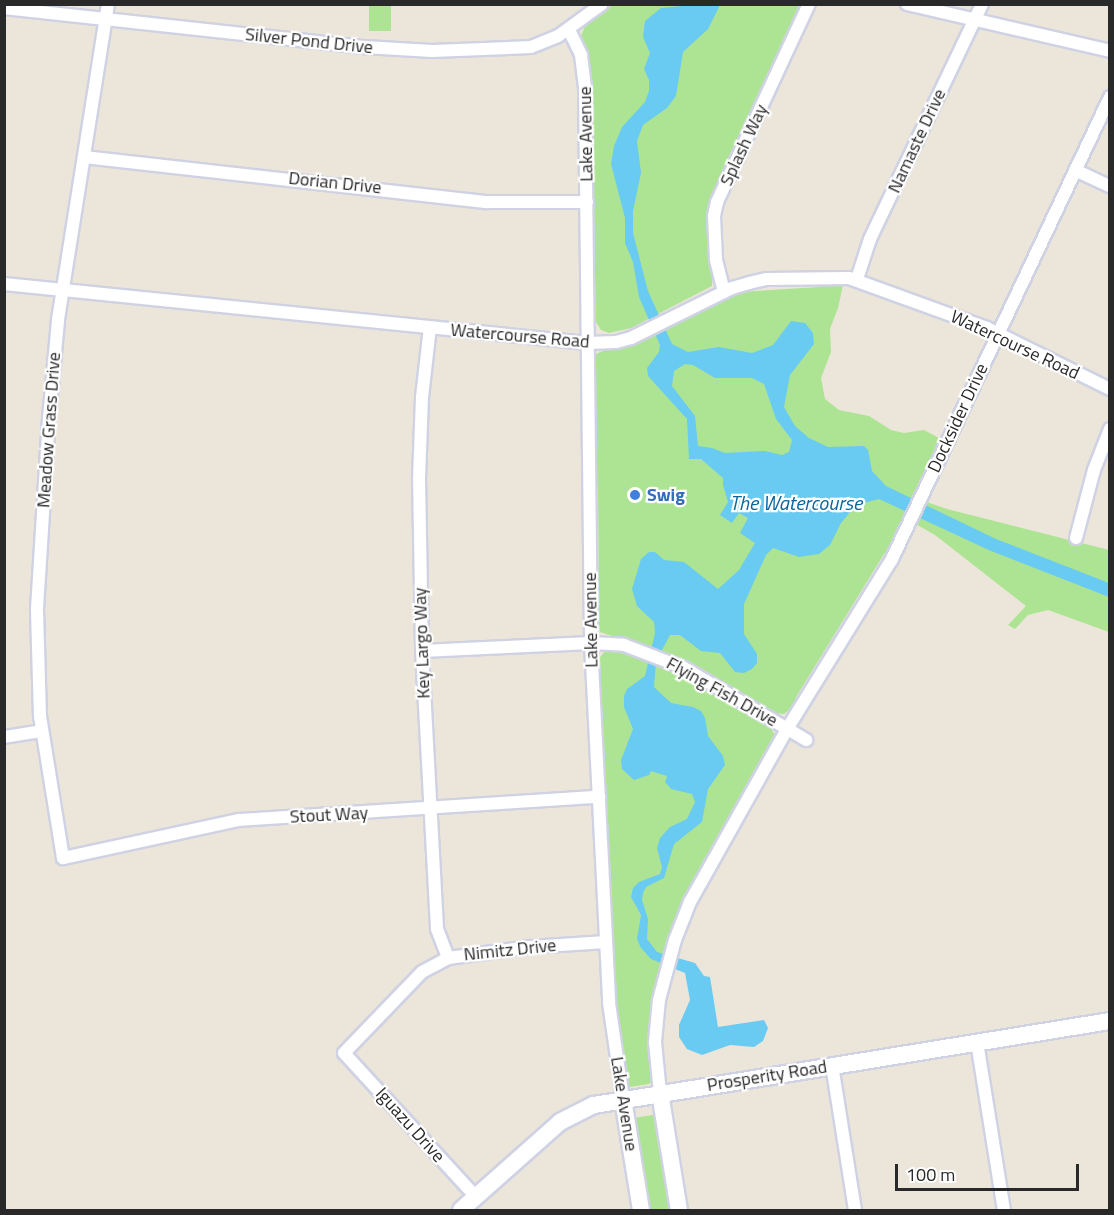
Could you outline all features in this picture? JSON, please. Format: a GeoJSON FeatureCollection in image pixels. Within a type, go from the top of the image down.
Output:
{"type":"FeatureCollection","features":[{"type":"Feature","properties":{"kind":"street","name":"Meadow Grass Drive"},"geometry":{"type":"LineString","coordinates":[[63,858],[42,731],[38,680],[37,610],[51,386],[63,290],[108,4]]}},
{"type":"Feature","properties":{"kind":"street","name":"Silver Pond Drive"},"geometry":{"type":"LineString","coordinates":[[4,8],[415,51],[518,49],[543,43],[569,30],[602,4]]}},
{"type":"Feature","properties":{"kind":"street","name":"Splash Way"},"geometry":{"type":"LineString","coordinates":[[724,292],[716,259],[714,216],[717,202],[809,4]]}},
{"type":"Feature","properties":{"kind":"street"},"geometry":{"type":"LineString","coordinates":[[907,4],[1110,51]]}},
{"type":"Feature","properties":{"kind":"street","name":"Namaste Drive"},"geometry":{"type":"LineString","coordinates":[[857,279],[870,239],[981,4]]}},
{"type":"Feature","properties":{"kind":"street","name":"Lake Avenue"},"geometry":{"type":"LineString","coordinates":[[569,30],[578,46],[585,76],[591,643],[606,942],[611,1019],[641,1210]]}},
{"type":"Feature","properties":{"kind":"street","name":"Docksider Drive"},"geometry":{"type":"LineString","coordinates":[[787,729],[897,548],[1110,97]]}},
{"type":"Feature","properties":{"kind":"street","name":"Dorian Drive"},"geometry":{"type":"LineString","coordinates":[[84,157],[487,202],[587,202]]}},
{"type":"Feature","properties":{"kind":"street"},"geometry":{"type":"LineString","coordinates":[[1075,170],[1110,186]]}},
{"type":"Feature","properties":{"kind":"street","name":"Watercourse Road"},"geometry":{"type":"LineString","coordinates":[[4,284],[587,343],[616,342],[645,331],[724,292],[767,279],[827,277],[857,279],[998,334],[1110,389]]}},
{"type":"Feature","properties":{"kind":"street","name":"Key Largo Way"},"geometry":{"type":"LineString","coordinates":[[430,327],[422,398],[419,477],[422,651],[437,929],[448,958]]}},
{"type":"Feature","properties":{"kind":"street"},"geometry":{"type":"LineString","coordinates":[[1076,538],[1096,461],[1110,429]]}},
{"type":"Feature","properties":{"kind":"street","name":"Flying Fish Drive"},"geometry":{"type":"LineString","coordinates":[[422,651],[591,643],[615,644],[671,662],[806,740]]}},
{"type":"Feature","properties":{"kind":"street","name":"Lake Avenue"},"geometry":{"type":"LineString","coordinates":[[679,1210],[660,1093],[655,1042],[664,980],[674,945],[702,879],[787,729]]}},
{"type":"Feature","properties":{"kind":"street"},"geometry":{"type":"LineString","coordinates":[[4,737],[42,731]]}},
{"type":"Feature","properties":{"kind":"street","name":"Stout Way"},"geometry":{"type":"LineString","coordinates":[[63,858],[239,820],[429,810],[599,797]]}},
{"type":"Feature","properties":{"kind":"street","name":"Nimitz Drive"},"geometry":{"type":"LineString","coordinates":[[344,1053],[422,972],[448,958],[530,947],[606,942]]}},
{"type":"Feature","properties":{"kind":"street","name":"Prosperity Road"},"geometry":{"type":"LineString","coordinates":[[461,1210],[560,1122],[588,1107],[623,1099],[1110,1021]]}},
{"type":"Feature","properties":{"kind":"street"},"geometry":{"type":"LineString","coordinates":[[978,1042],[1004,1210]]}},
{"type":"Feature","properties":{"kind":"street","name":"Iguazu Drive"},"geometry":{"type":"LineString","coordinates":[[344,1053],[476,1197]]}},
{"type":"Feature","properties":{"kind":"street"},"geometry":{"type":"LineString","coordinates":[[832,1065],[855,1210],[850,1210]]}},
{"type":"Feature","properties":{"kind":"green space"},"geometry":{"type":"Polygon","coordinates":[[[369,5],[391,5],[391,31],[369,31],[369,5]]]}},
{"type":"Feature","properties":{"kind":"green space"},"geometry":{"type":"Polygon","coordinates":[[[613,5],[804,5],[800,14],[796,15],[719,178],[712,286],[631,328],[609,333],[601,330],[596,322],[591,80],[580,38],[586,24],[613,5]]]}},
{"type":"Feature","properties":{"kind":"green space"},"geometry":{"type":"Polygon","coordinates":[[[825,284],[843,285],[830,329],[831,352],[821,378],[825,399],[839,410],[869,416],[891,430],[904,433],[924,430],[939,438],[915,498],[947,509],[1109,550],[1109,632],[1048,610],[1028,615],[1015,629],[1008,625],[1026,606],[935,535],[905,518],[889,551],[884,554],[796,697],[794,706],[784,714],[773,713],[675,657],[600,632],[596,625],[599,605],[598,488],[595,481],[593,362],[596,354],[740,292],[819,287],[825,284]]]}},
{"type":"Feature","properties":{"kind":"green space"},"geometry":{"type":"Polygon","coordinates":[[[615,650],[682,674],[768,724],[775,735],[687,898],[651,1013],[648,1045],[652,1081],[649,1084],[630,1087],[626,1086],[616,1031],[597,661],[605,651],[615,650]]]}},
{"type":"Feature","properties":{"kind":"green space"},"geometry":{"type":"Polygon","coordinates":[[[659,1114],[674,1210],[647,1210],[632,1118],[659,1114]]]}},
{"type":"Feature","properties":{"kind":"water","name":"The Watercourse"},"geometry":{"type":"Polygon","coordinates":[[[720,5],[708,29],[683,52],[676,96],[667,108],[643,125],[637,141],[641,173],[633,211],[633,233],[648,291],[672,344],[688,352],[719,347],[752,353],[773,345],[791,321],[805,323],[813,333],[814,344],[790,375],[784,407],[795,426],[809,438],[828,447],[864,446],[868,450],[872,471],[886,486],[996,539],[1109,583],[1109,597],[991,551],[879,499],[856,505],[841,523],[830,545],[819,554],[799,557],[773,548],[766,555],[744,604],[744,634],[757,654],[757,663],[752,669],[744,673],[735,672],[720,653],[701,651],[680,635],[670,635],[656,661],[654,687],[671,703],[693,707],[701,711],[705,718],[708,736],[723,756],[725,765],[708,789],[702,822],[674,844],[664,878],[646,887],[643,893],[642,900],[648,919],[647,939],[657,952],[695,963],[704,976],[710,977],[718,1027],[764,1020],[768,1028],[763,1041],[754,1047],[730,1045],[702,1055],[687,1049],[679,1037],[679,1025],[690,1000],[685,973],[651,959],[641,948],[637,939],[641,915],[631,897],[633,888],[639,882],[660,874],[662,867],[657,848],[660,838],[670,827],[687,819],[695,802],[692,794],[671,789],[665,782],[667,776],[651,771],[649,775],[634,780],[622,769],[621,760],[633,729],[624,707],[624,696],[627,689],[645,676],[655,633],[654,622],[637,606],[632,589],[641,559],[649,552],[655,552],[664,560],[684,562],[718,589],[739,570],[755,543],[740,533],[748,518],[739,513],[732,523],[720,515],[728,502],[723,478],[701,459],[689,459],[687,419],[648,376],[647,368],[659,352],[660,345],[639,297],[633,262],[625,243],[625,218],[611,164],[614,146],[622,127],[645,102],[649,91],[649,80],[644,69],[650,53],[643,37],[645,21],[661,8],[720,5]],[[685,364],[674,371],[672,386],[695,416],[698,446],[725,453],[765,451],[782,455],[789,452],[792,440],[776,419],[764,384],[752,378],[715,378],[693,365],[685,364]]]}},
{"type":"Feature","properties":{"kind":"place","name":"Swig"},"geometry":{"type":"Point","coordinates":[635,495]}}]}
